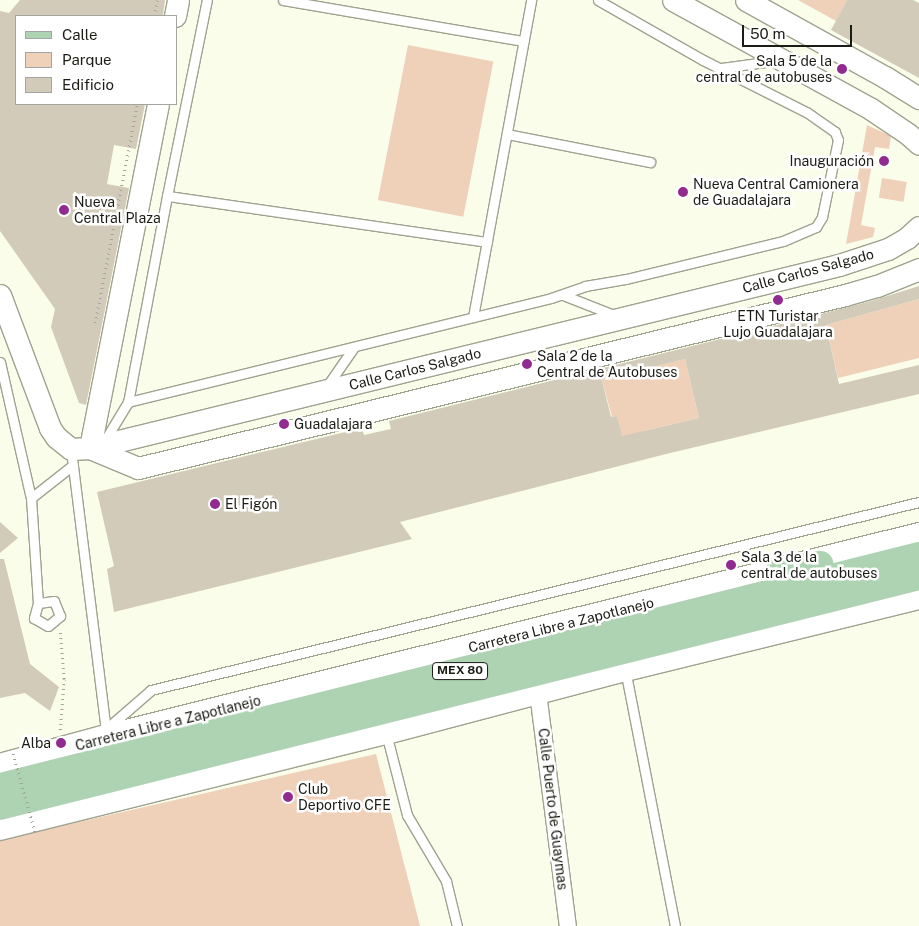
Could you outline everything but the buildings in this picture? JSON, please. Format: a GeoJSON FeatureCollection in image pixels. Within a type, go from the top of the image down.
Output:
{"type":"FeatureCollection","features":[{"type":"Feature","properties":{"kind":"main road","name":"Carretera Libre a Zapotlanejo"},"geometry":{"type":"LineString","coordinates":[[6,758],[778,571],[919,535]]}},
{"type":"Feature","properties":{"kind":"main road"},"geometry":{"type":"LineString","coordinates":[[778,571],[919,547]]}},
{"type":"Feature","properties":{"kind":"main road","name":"Carretera Libre a Zapotlanejo"},"geometry":{"type":"LineString","coordinates":[[0,786],[919,555]]}},
{"type":"Feature","properties":{"kind":"main road","name":"MEX 80"},"geometry":{"type":"LineString","coordinates":[[0,807],[919,577]]}},
{"type":"Feature","properties":{"kind":"main road"},"geometry":{"type":"LineString","coordinates":[[0,828],[386,732],[625,669],[919,598]]}},
{"type":"Feature","properties":{"kind":"street"},"geometry":{"type":"LineString","coordinates":[[175,15],[178,0]]}},
{"type":"Feature","properties":{"kind":"street"},"geometry":{"type":"LineString","coordinates":[[673,0],[871,109],[908,134],[919,144]]}},
{"type":"Feature","properties":{"kind":"street"},"geometry":{"type":"LineString","coordinates":[[746,0],[885,77],[919,98]]}},
{"type":"Feature","properties":{"kind":"street"},"geometry":{"type":"LineString","coordinates":[[83,452],[158,105]]}},
{"type":"Feature","properties":{"kind":"street","name":"Calle Carlos Salgado"},"geometry":{"type":"LineString","coordinates":[[83,452],[869,257],[898,244],[919,228]]}},
{"type":"Feature","properties":{"kind":"street"},"geometry":{"type":"LineString","coordinates":[[0,295],[50,428],[56,437],[83,452],[138,468],[845,296],[877,286],[919,269]]}},
{"type":"Feature","properties":{"kind":"street","name":"Calle Puerto de Guaymas"},"geometry":{"type":"LineString","coordinates":[[538,693],[568,926]]}},
{"type":"Feature","properties":{"kind":"lane"},"geometry":{"type":"LineString","coordinates":[[32,498],[83,452],[110,434],[128,402],[207,0]]}},
{"type":"Feature","properties":{"kind":"lane"},"geometry":{"type":"LineString","coordinates":[[283,0],[524,41]]}},
{"type":"Feature","properties":{"kind":"lane"},"geometry":{"type":"LineString","coordinates":[[473,317],[531,0]]}},
{"type":"Feature","properties":{"kind":"lane"},"geometry":{"type":"LineString","coordinates":[[128,402],[563,295],[584,286],[626,279],[783,241],[814,229],[819,224],[838,135],[806,112],[720,68],[598,0]]}},
{"type":"Feature","properties":{"kind":"lane"},"geometry":{"type":"LineString","coordinates":[[720,68],[781,60]]}},
{"type":"Feature","properties":{"kind":"lane"},"geometry":{"type":"LineString","coordinates":[[507,134],[650,162]]}},
{"type":"Feature","properties":{"kind":"lane"},"geometry":{"type":"LineString","coordinates":[[167,196],[487,242]]}},
{"type":"Feature","properties":{"kind":"lane"},"geometry":{"type":"LineString","coordinates":[[563,295],[622,318]]}},
{"type":"Feature","properties":{"kind":"lane"},"geometry":{"type":"LineString","coordinates":[[324,391],[354,347]]}},
{"type":"Feature","properties":{"kind":"lane"},"geometry":{"type":"LineString","coordinates":[[0,362],[32,498],[38,603],[34,618],[48,626],[60,616],[54,602],[38,603]]}},
{"type":"Feature","properties":{"kind":"lane"},"geometry":{"type":"LineString","coordinates":[[83,452],[106,733]]}},
{"type":"Feature","properties":{"kind":"lane"},"geometry":{"type":"LineString","coordinates":[[106,733],[151,690],[919,502]]}},
{"type":"Feature","properties":{"kind":"lane"},"geometry":{"type":"LineString","coordinates":[[625,669],[675,926]]}},
{"type":"Feature","properties":{"kind":"lane"},"geometry":{"type":"LineString","coordinates":[[386,732],[407,815],[446,881],[457,926]]}},
{"type":"Feature","properties":{"kind":"path"},"geometry":{"type":"LineString","coordinates":[[154,15],[157,0]]}},
{"type":"Feature","properties":{"kind":"path"},"geometry":{"type":"LineString","coordinates":[[95,324],[137,105]]}},
{"type":"Feature","properties":{"kind":"path"},"geometry":{"type":"LineString","coordinates":[[59,736],[64,679],[60,616]]}},
{"type":"Feature","properties":{"kind":"path"},"geometry":{"type":"LineString","coordinates":[[6,758],[36,835]]}},
{"type":"Feature","properties":{"kind":"green space"},"geometry":{"type":"Polygon","coordinates":[[[798,0],[847,0],[836,21],[798,0]]]}},
{"type":"Feature","properties":{"kind":"green space"},"geometry":{"type":"Polygon","coordinates":[[[408,45],[493,62],[463,217],[378,200],[408,45]]]}},
{"type":"Feature","properties":{"kind":"green space"},"geometry":{"type":"Polygon","coordinates":[[[867,125],[891,136],[889,149],[875,147],[861,225],[875,228],[873,237],[846,244],[867,125]]]}},
{"type":"Feature","properties":{"kind":"green space"},"geometry":{"type":"Polygon","coordinates":[[[882,178],[907,182],[904,202],[879,198],[882,178]]]}},
{"type":"Feature","properties":{"kind":"green space"},"geometry":{"type":"Polygon","coordinates":[[[919,299],[919,358],[838,378],[826,325],[919,299]]]}},
{"type":"Feature","properties":{"kind":"green space"},"geometry":{"type":"Polygon","coordinates":[[[685,359],[699,418],[643,431],[622,439],[617,416],[612,417],[602,380],[685,359]]]}},
{"type":"Feature","properties":{"kind":"green space","name":"Club Deportivo CFE"},"geometry":{"type":"Polygon","coordinates":[[[376,754],[420,926],[0,926],[0,840],[376,754]]]}},
{"type":"Feature","properties":{"kind":"place","name":"Sala 5 de la central de autobuses"},"geometry":{"type":"Point","coordinates":[842,69]}},
{"type":"Feature","properties":{"kind":"place","name":"Inauguración"},"geometry":{"type":"Point","coordinates":[884,161]}},
{"type":"Feature","properties":{"kind":"place","name":"Nueva Central Camionera de Guadalajara"},"geometry":{"type":"Point","coordinates":[683,192]}},
{"type":"Feature","properties":{"kind":"place","name":"Nueva Central Plaza"},"geometry":{"type":"Point","coordinates":[64,210]}},
{"type":"Feature","properties":{"kind":"place","name":"ETN Turistar Lujo Guadalajara"},"geometry":{"type":"Point","coordinates":[778,300]}},
{"type":"Feature","properties":{"kind":"place","name":"Sala 2 de la Central de Autobuses"},"geometry":{"type":"Point","coordinates":[527,364]}},
{"type":"Feature","properties":{"kind":"place","name":"Guadalajara"},"geometry":{"type":"Point","coordinates":[284,424]}},
{"type":"Feature","properties":{"kind":"place","name":"El Figón"},"geometry":{"type":"Point","coordinates":[215,504]}},
{"type":"Feature","properties":{"kind":"place","name":"Sala 3 de la central de autobuses"},"geometry":{"type":"Point","coordinates":[731,565]}},
{"type":"Feature","properties":{"kind":"place","name":"Alba"},"geometry":{"type":"Point","coordinates":[61,743]}},
{"type":"Feature","properties":{"kind":"place","name":"Club Deportivo CFE"},"geometry":{"type":"Point","coordinates":[288,797]}}]}
